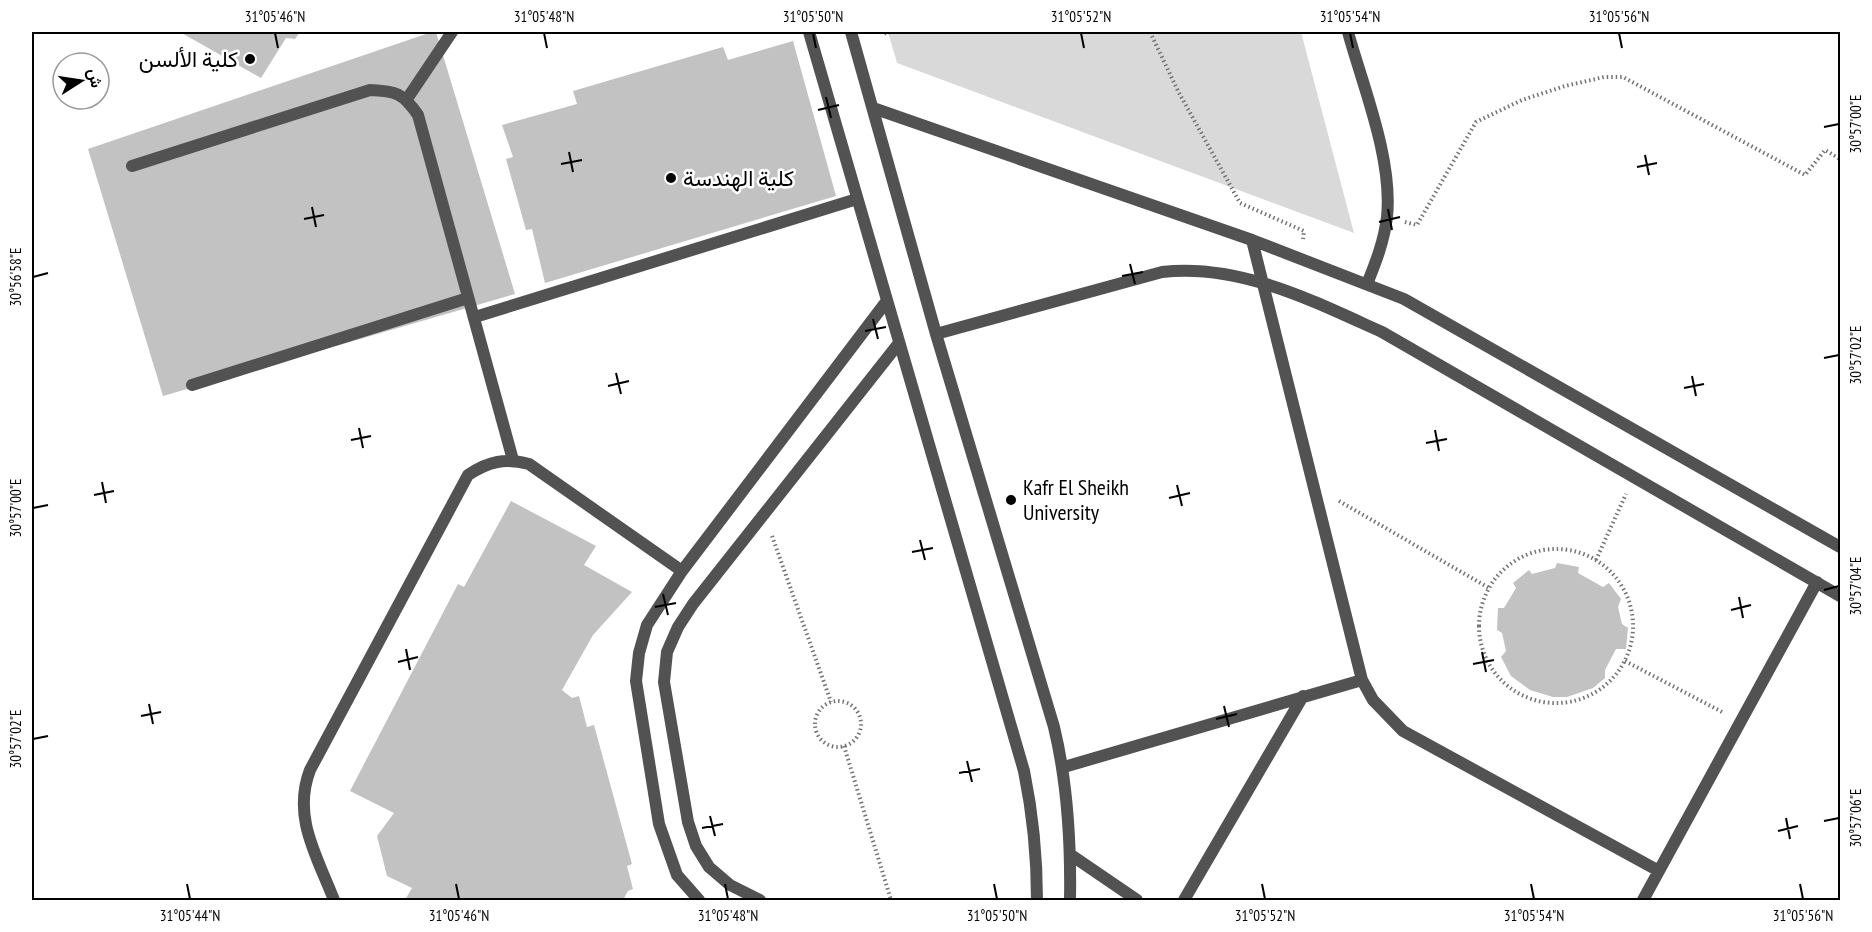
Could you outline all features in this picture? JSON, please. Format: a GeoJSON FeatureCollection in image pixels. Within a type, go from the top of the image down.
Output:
{"type":"FeatureCollection","features":[{"type":"Feature","properties":{"kind":"lane"},"geometry":{"type":"LineString","coordinates":[[407,99],[452,32]]}},
{"type":"Feature","properties":{"kind":"lane"},"geometry":{"type":"LineString","coordinates":[[809,32],[1024,771],[1033,815],[1037,860],[1036,900]]}},
{"type":"Feature","properties":{"kind":"lane"},"geometry":{"type":"LineString","coordinates":[[851,32],[936,334],[1064,767],[1071,855],[1070,900]]}},
{"type":"Feature","properties":{"kind":"lane"},"geometry":{"type":"LineString","coordinates":[[1348,32],[1380,146],[1386,180],[1387,216],[1380,251],[1367,284]]}},
{"type":"Feature","properties":{"kind":"lane"},"geometry":{"type":"LineString","coordinates":[[132,166],[370,90],[390,91],[407,99],[418,115],[513,460]]}},
{"type":"Feature","properties":{"kind":"lane"},"geometry":{"type":"LineString","coordinates":[[873,108],[1252,240],[1367,284],[1442,318],[1840,547]]}},
{"type":"Feature","properties":{"kind":"lane"},"geometry":{"type":"LineString","coordinates":[[475,317],[857,199]]}},
{"type":"Feature","properties":{"kind":"lane"},"geometry":{"type":"LineString","coordinates":[[1252,240],[1362,680],[1373,700],[1403,731],[1659,871]]}},
{"type":"Feature","properties":{"kind":"lane"},"geometry":{"type":"LineString","coordinates":[[936,334],[1162,272],[1191,269],[1222,273],[1261,283],[1323,305],[1382,332],[1840,597]]}},
{"type":"Feature","properties":{"kind":"lane"},"geometry":{"type":"LineString","coordinates":[[192,385],[468,298]]}},
{"type":"Feature","properties":{"kind":"lane"},"geometry":{"type":"LineString","coordinates":[[699,900],[678,875],[666,849],[659,824],[636,681],[639,653],[647,625],[682,571],[886,302]]}},
{"type":"Feature","properties":{"kind":"lane"},"geometry":{"type":"LineString","coordinates":[[760,900],[730,885],[709,867],[696,846],[688,822],[664,682],[667,652],[678,627],[764,513],[899,343]]}},
{"type":"Feature","properties":{"kind":"lane"},"geometry":{"type":"LineString","coordinates":[[334,900],[307,830],[302,809],[303,789],[310,770],[468,475],[497,460],[513,460],[529,464],[682,571]]}},
{"type":"Feature","properties":{"kind":"lane"},"geometry":{"type":"LineString","coordinates":[[1643,900],[1817,582]]}},
{"type":"Feature","properties":{"kind":"lane"},"geometry":{"type":"LineString","coordinates":[[1064,767],[1362,680]]}},
{"type":"Feature","properties":{"kind":"lane"},"geometry":{"type":"LineString","coordinates":[[1184,900],[1303,696]]}},
{"type":"Feature","properties":{"kind":"lane"},"geometry":{"type":"LineString","coordinates":[[1071,855],[1137,900]]}},
{"type":"Feature","properties":{"kind":"path"},"geometry":{"type":"LineString","coordinates":[[882,32],[882,34],[891,32]]}},
{"type":"Feature","properties":{"kind":"path"},"geometry":{"type":"LineString","coordinates":[[1150,32],[1178,90],[1240,203],[1304,231],[1301,259]]}},
{"type":"Feature","properties":{"kind":"path"},"geometry":{"type":"LineString","coordinates":[[1387,216],[1417,225],[1476,122],[1522,100],[1604,77],[1623,77],[1805,175],[1825,150],[1840,159]]}},
{"type":"Feature","properties":{"kind":"path"},"geometry":{"type":"LineString","coordinates":[[1596,560],[1633,477]]}},
{"type":"Feature","properties":{"kind":"path"},"geometry":{"type":"LineString","coordinates":[[1313,487],[1489,588]]}},
{"type":"Feature","properties":{"kind":"path"},"geometry":{"type":"LineString","coordinates":[[764,513],[831,702]]}},
{"type":"Feature","properties":{"kind":"path"},"geometry":{"type":"LineString","coordinates":[[1568,549],[1596,560],[1620,583],[1630,605],[1633,629],[1625,661],[1603,688],[1571,702],[1536,701],[1520,695],[1493,672],[1485,656],[1479,621],[1482,604],[1489,588],[1509,564],[1537,551],[1568,549]]}},
{"type":"Feature","properties":{"kind":"path"},"geometry":{"type":"LineString","coordinates":[[1625,661],[1741,722]]}},
{"type":"Feature","properties":{"kind":"path"},"geometry":{"type":"LineString","coordinates":[[831,702],[848,703],[859,714],[860,730],[851,743],[844,746],[826,744],[816,730],[818,713],[831,702]]}},
{"type":"Feature","properties":{"kind":"path"},"geometry":{"type":"LineString","coordinates":[[844,746],[891,900]]}},
{"type":"Feature","properties":{"kind":"shaded area"},"geometry":{"type":"Polygon","coordinates":[[[888,32],[1301,32],[1354,233],[897,63],[888,32]]]}},
{"type":"Feature","properties":{"kind":"building","name":"كلية الألسن"},"geometry":{"type":"Polygon","coordinates":[[[180,32],[300,32],[295,39],[286,38],[261,78],[180,32]]]}},
{"type":"Feature","properties":{"kind":"building"},"geometry":{"type":"Polygon","coordinates":[[[436,32],[515,294],[163,396],[88,149],[436,32]]]}},
{"type":"Feature","properties":{"kind":"building","name":"كلية الهندسة"},"geometry":{"type":"Polygon","coordinates":[[[793,41],[836,196],[545,283],[532,229],[526,230],[506,159],[513,157],[502,125],[577,104],[573,91],[723,47],[728,60],[793,41]]]}},
{"type":"Feature","properties":{"kind":"building"},"geometry":{"type":"Polygon","coordinates":[[[511,501],[596,546],[584,565],[632,592],[593,635],[562,690],[572,698],[579,696],[587,727],[594,725],[632,864],[627,866],[633,889],[628,891],[623,900],[405,900],[412,888],[387,876],[377,836],[394,813],[350,791],[458,584],[464,587],[511,501]]]}},
{"type":"Feature","properties":{"kind":"building"},"geometry":{"type":"Polygon","coordinates":[[[1557,563],[1579,567],[1578,573],[1603,587],[1609,583],[1621,599],[1618,607],[1622,624],[1628,628],[1626,649],[1616,649],[1605,670],[1605,678],[1593,688],[1567,697],[1553,697],[1530,690],[1511,676],[1501,657],[1506,651],[1502,633],[1497,630],[1498,608],[1504,608],[1516,588],[1513,583],[1529,570],[1532,574],[1555,568],[1557,563]]]}},
{"type":"Feature","properties":{"kind":"place","name":"كلية الألسن"},"geometry":{"type":"Point","coordinates":[250,59]}},
{"type":"Feature","properties":{"kind":"place","name":"كلية الهندسة"},"geometry":{"type":"Point","coordinates":[671,178]}},
{"type":"Feature","properties":{"kind":"place","name":"Kafr El Sheikh University"},"geometry":{"type":"Point","coordinates":[1011,500]}}]}
